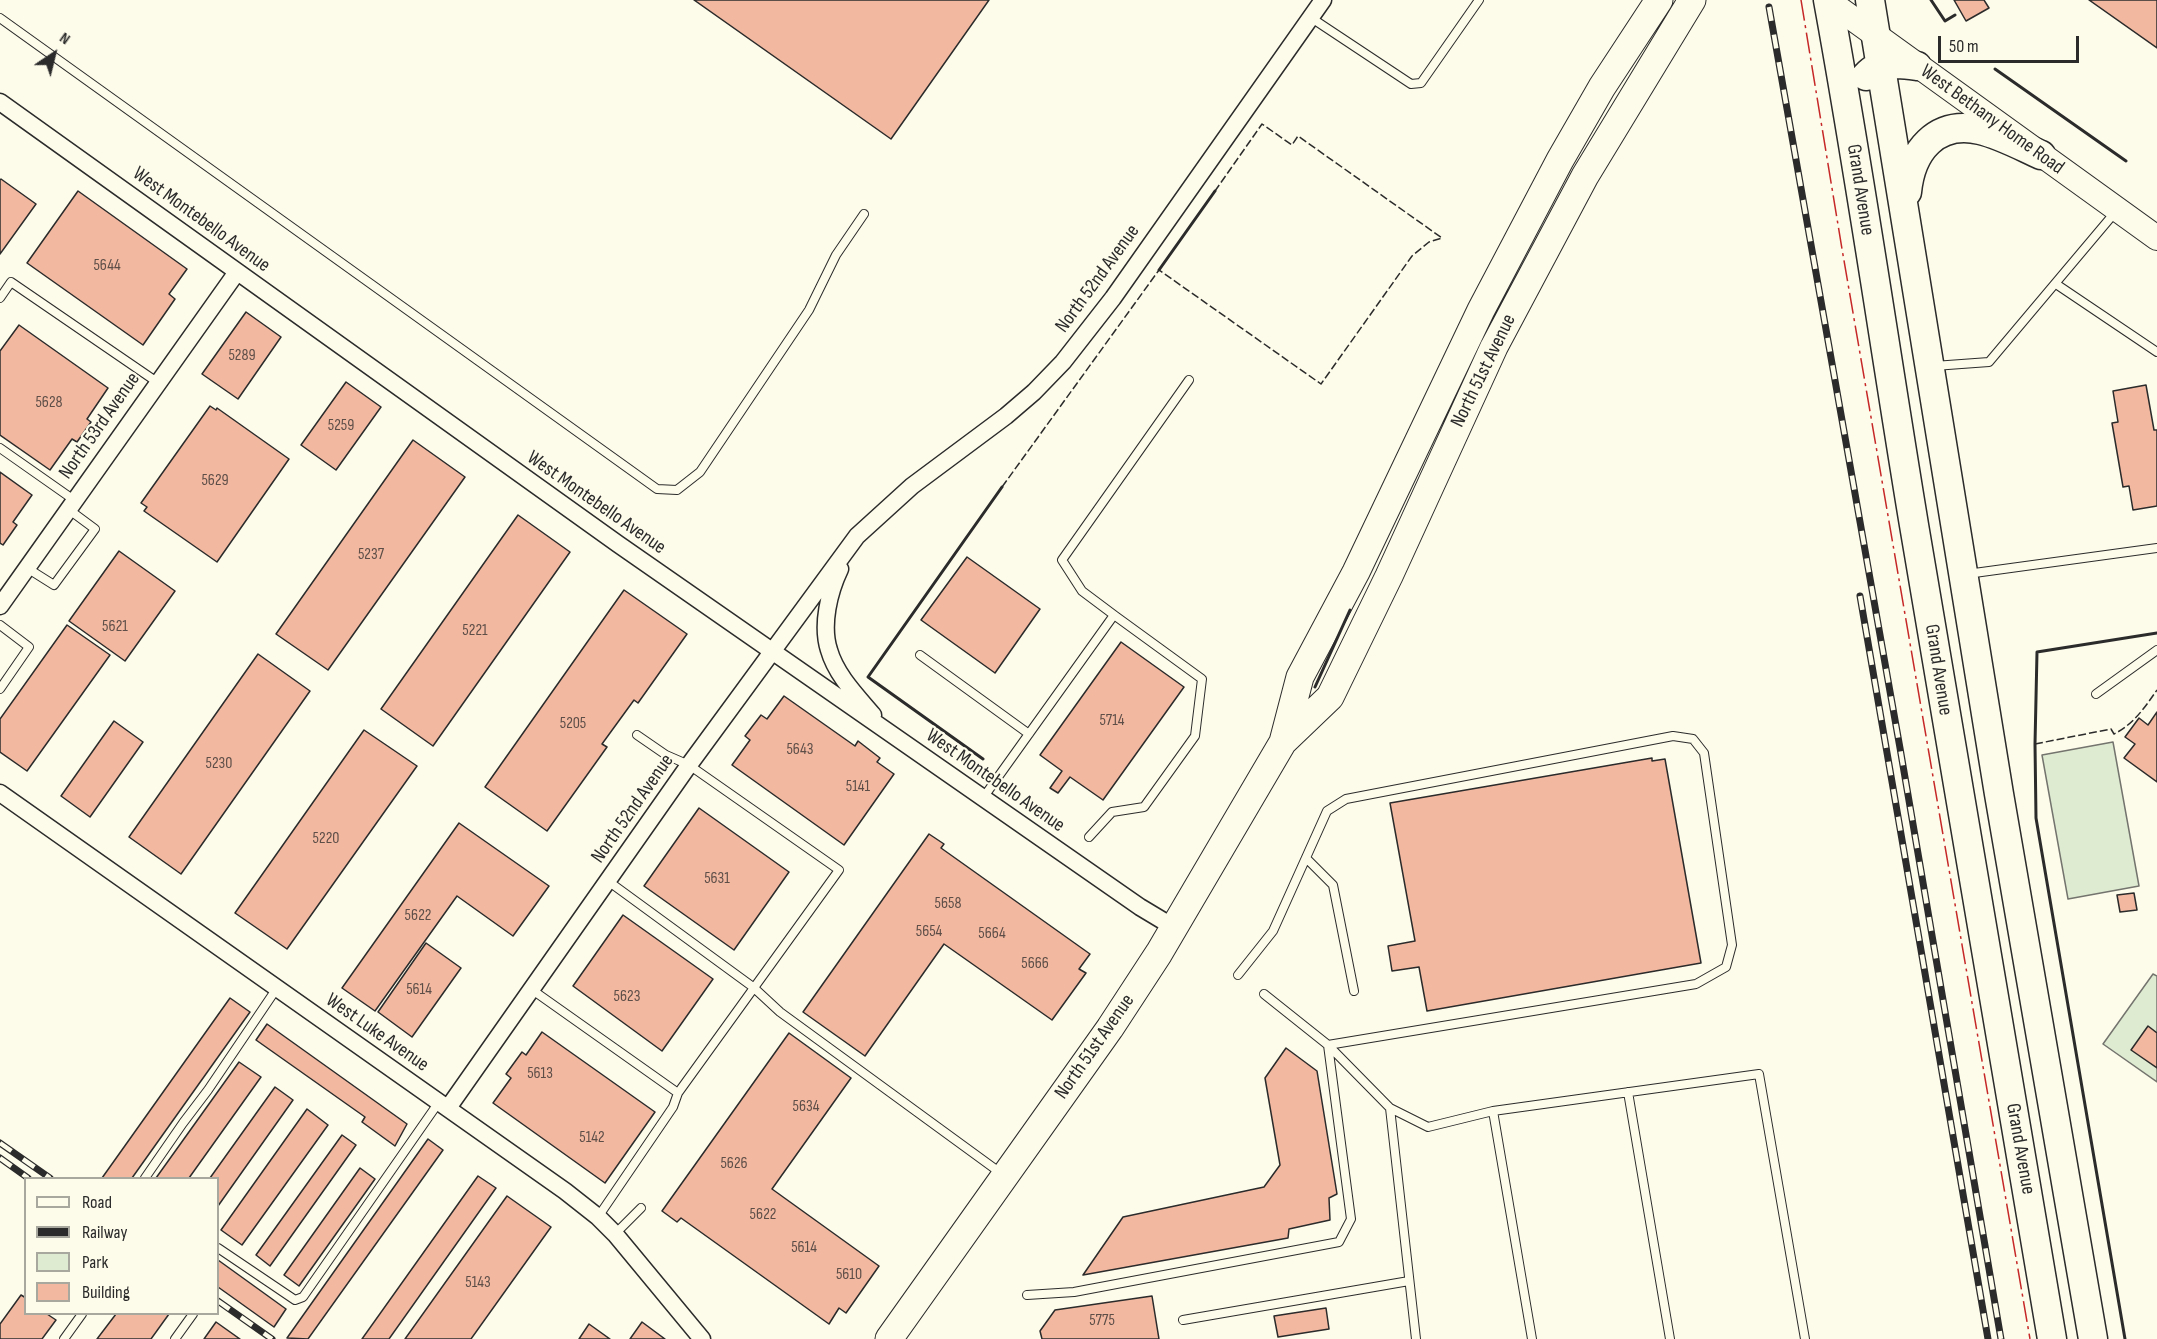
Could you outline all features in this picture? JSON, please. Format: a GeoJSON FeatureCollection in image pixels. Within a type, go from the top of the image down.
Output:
{"type":"FeatureCollection","features":[{"type":"Feature","properties":{"kind":"highway","name":"Grand Avenue"},"geometry":{"type":"LineString","coordinates":[[1829,0],[1940,684],[2052,1339]]}},
{"type":"Feature","properties":{"kind":"highway","name":"Grand Avenue"},"geometry":{"type":"LineString","coordinates":[[1870,0],[2093,1339]]}},
{"type":"Feature","properties":{"kind":"highway"},"geometry":{"type":"LineString","coordinates":[[1848,108],[1870,71],[1880,66],[1898,63],[1917,66]]}},
{"type":"Feature","properties":{"kind":"highway"},"geometry":{"type":"LineString","coordinates":[[1905,212],[1911,166],[1923,146],[1940,133],[1968,129],[1980,130],[2041,155]]}},
{"type":"Feature","properties":{"kind":"main road","name":"North 51st Avenue"},"geometry":{"type":"LineString","coordinates":[[889,1339],[1110,1028],[1175,928],[1283,742],[1300,677],[1356,572],[1481,310],[1560,160],[1602,87],[1659,0]]}},
{"type":"Feature","properties":{"kind":"main road","name":"West Bethany Home Road"},"geometry":{"type":"LineString","coordinates":[[1829,0],[2157,238]]}},
{"type":"Feature","properties":{"kind":"main road","name":"North 51st Avenue"},"geometry":{"type":"LineString","coordinates":[[1283,742],[1330,697],[1504,328],[1585,176],[1691,1]]}},
{"type":"Feature","properties":{"kind":"street","name":"North 52nd Avenue"},"geometry":{"type":"LineString","coordinates":[[443,1105],[531,989],[856,536],[912,486],[1006,416],[1034,392],[1063,362],[1113,298],[1323,0]]}},
{"type":"Feature","properties":{"kind":"street","name":"West Montebello Avenue"},"geometry":{"type":"LineString","coordinates":[[0,102],[772,653],[884,728],[1140,907],[1175,928]]}},
{"type":"Feature","properties":{"kind":"street","name":"North 53rd Avenue"},"geometry":{"type":"LineString","coordinates":[[0,606],[237,272]]}},
{"type":"Feature","properties":{"kind":"street","name":"North 52nd Avenue"},"geometry":{"type":"LineString","coordinates":[[856,536],[832,586],[826,618],[828,649],[849,686],[884,728]]}},
{"type":"Feature","properties":{"kind":"street","name":"West Luke Avenue"},"geometry":{"type":"LineString","coordinates":[[0,793],[565,1191],[598,1217],[615,1234],[702,1339]]}},
{"type":"Feature","properties":{"kind":"lane"},"geometry":{"type":"LineString","coordinates":[[1310,17],[1411,84],[1421,83],[1479,0]]}},
{"type":"Feature","properties":{"kind":"lane"},"geometry":{"type":"LineString","coordinates":[[0,18],[657,489],[677,490],[700,472],[810,310],[836,255],[864,214]]}},
{"type":"Feature","properties":{"kind":"lane"},"geometry":{"type":"LineString","coordinates":[[1930,367],[1989,362],[2117,210]]}},
{"type":"Feature","properties":{"kind":"lane"},"geometry":{"type":"LineString","coordinates":[[0,298],[11,282],[157,382]]}},
{"type":"Feature","properties":{"kind":"lane"},"geometry":{"type":"LineString","coordinates":[[2056,284],[2157,352]]}},
{"type":"Feature","properties":{"kind":"lane"},"geometry":{"type":"LineString","coordinates":[[1089,837],[1112,812],[1144,807],[1195,736],[1202,679],[1082,591],[1062,560],[1189,380]]}},
{"type":"Feature","properties":{"kind":"lane"},"geometry":{"type":"LineString","coordinates":[[0,448],[71,505],[95,529],[54,585],[27,568]]}},
{"type":"Feature","properties":{"kind":"lane"},"geometry":{"type":"LineString","coordinates":[[1964,575],[2157,548]]}},
{"type":"Feature","properties":{"kind":"lane"},"geometry":{"type":"LineString","coordinates":[[983,798],[1114,615]]}},
{"type":"Feature","properties":{"kind":"lane"},"geometry":{"type":"LineString","coordinates":[[0,625],[29,647],[0,689]]}},
{"type":"Feature","properties":{"kind":"lane"},"geometry":{"type":"LineString","coordinates":[[2096,694],[2157,650]]}},
{"type":"Feature","properties":{"kind":"lane"},"geometry":{"type":"LineString","coordinates":[[920,655],[1029,734]]}},
{"type":"Feature","properties":{"kind":"lane"},"geometry":{"type":"LineString","coordinates":[[598,1217],[673,1107],[678,1093],[838,870],[690,765],[666,755],[637,735]]}},
{"type":"Feature","properties":{"kind":"lane"},"geometry":{"type":"LineString","coordinates":[[1238,975],[1273,931],[1327,811],[1346,799],[1673,736],[1693,739],[1704,753],[1732,945],[1726,967],[1696,984],[1328,1045]]}},
{"type":"Feature","properties":{"kind":"lane"},"geometry":{"type":"LineString","coordinates":[[1306,858],[1333,885],[1354,992]]}},
{"type":"Feature","properties":{"kind":"lane"},"geometry":{"type":"LineString","coordinates":[[608,881],[753,987],[780,1012],[1004,1175]]}},
{"type":"Feature","properties":{"kind":"lane"},"geometry":{"type":"LineString","coordinates":[[146,1177],[277,988]]}},
{"type":"Feature","properties":{"kind":"lane"},"geometry":{"type":"LineString","coordinates":[[531,989],[678,1093]]}},
{"type":"Feature","properties":{"kind":"lane"},"geometry":{"type":"LineString","coordinates":[[1264,994],[1328,1045],[1390,1108],[1428,1126],[1493,1111],[1759,1074],[1805,1339]]}},
{"type":"Feature","properties":{"kind":"lane"},"geometry":{"type":"LineString","coordinates":[[1027,1295],[1074,1292],[1339,1242],[1351,1219],[1328,1045]]}},
{"type":"Feature","properties":{"kind":"lane"},"geometry":{"type":"LineString","coordinates":[[1628,1092],[1670,1339]]}},
{"type":"Feature","properties":{"kind":"lane"},"geometry":{"type":"LineString","coordinates":[[219,1249],[296,1300],[303,1297],[443,1105]]}},
{"type":"Feature","properties":{"kind":"lane"},"geometry":{"type":"LineString","coordinates":[[1390,1108],[1413,1339]]}},
{"type":"Feature","properties":{"kind":"lane"},"geometry":{"type":"LineString","coordinates":[[1493,1111],[1532,1339]]}},
{"type":"Feature","properties":{"kind":"lane"},"geometry":{"type":"LineString","coordinates":[[615,1234],[641,1208]]}},
{"type":"Feature","properties":{"kind":"lane"},"geometry":{"type":"LineString","coordinates":[[1183,1320],[1409,1281]]}},
{"type":"Feature","properties":{"kind":"lane"},"geometry":{"type":"LineString","coordinates":[[64,1339],[81,1315]]}},
{"type":"Feature","properties":{"kind":"lane"},"geometry":{"type":"LineString","coordinates":[[175,1339],[192,1315]]}},
{"type":"Feature","properties":{"kind":"green space"},"geometry":{"type":"Polygon","coordinates":[[[2113,742],[2139,886],[2068,899],[2042,755],[2113,742]]]}},
{"type":"Feature","properties":{"kind":"green space"},"geometry":{"type":"Polygon","coordinates":[[[2153,974],[2157,976],[2157,1082],[2103,1044],[2153,974]]]}},
{"type":"Feature","properties":{"kind":"building"},"geometry":{"type":"Polygon","coordinates":[[[694,0],[989,0],[891,139],[694,0]]]}},
{"type":"Feature","properties":{"kind":"building"},"geometry":{"type":"Polygon","coordinates":[[[1954,0],[1984,0],[1989,8],[1966,21],[1954,0]]]}},
{"type":"Feature","properties":{"kind":"building"},"geometry":{"type":"Polygon","coordinates":[[[2089,0],[2157,0],[2157,48],[2089,0]]]}},
{"type":"Feature","properties":{"kind":"building"},"geometry":{"type":"Polygon","coordinates":[[[0,180],[36,204],[0,254],[0,180]]]}},
{"type":"Feature","properties":{"kind":"building"},"geometry":{"type":"Polygon","coordinates":[[[78,191],[187,269],[169,294],[175,299],[143,345],[27,263],[78,191]]]}},
{"type":"Feature","properties":{"kind":"building"},"geometry":{"type":"Polygon","coordinates":[[[246,312],[281,337],[238,399],[202,374],[246,312]]]}},
{"type":"Feature","properties":{"kind":"building"},"geometry":{"type":"Polygon","coordinates":[[[19,325],[108,388],[87,419],[91,422],[77,442],[72,439],[50,470],[0,435],[0,351],[19,325]]]}},
{"type":"Feature","properties":{"kind":"building"},"geometry":{"type":"Polygon","coordinates":[[[346,382],[381,407],[336,470],[301,445],[346,382]]]}},
{"type":"Feature","properties":{"kind":"building"},"geometry":{"type":"Polygon","coordinates":[[[2146,385],[2154,430],[2157,430],[2157,506],[2133,510],[2129,486],[2123,487],[2112,423],[2118,422],[2113,391],[2146,385]]]}},
{"type":"Feature","properties":{"kind":"building"},"geometry":{"type":"Polygon","coordinates":[[[210,406],[216,410],[217,408],[289,459],[217,562],[144,511],[147,507],[141,503],[210,406]]]}},
{"type":"Feature","properties":{"kind":"building"},"geometry":{"type":"Polygon","coordinates":[[[413,440],[465,477],[328,670],[276,634],[413,440]]]}},
{"type":"Feature","properties":{"kind":"building"},"geometry":{"type":"Polygon","coordinates":[[[0,472],[32,495],[13,522],[17,525],[3,545],[0,543],[0,472]]]}},
{"type":"Feature","properties":{"kind":"building"},"geometry":{"type":"Polygon","coordinates":[[[518,515],[570,552],[433,746],[381,709],[518,515]]]}},
{"type":"Feature","properties":{"kind":"building"},"geometry":{"type":"Polygon","coordinates":[[[119,551],[175,591],[125,661],[69,621],[119,551]]]}},
{"type":"Feature","properties":{"kind":"building"},"geometry":{"type":"Polygon","coordinates":[[[967,557],[1040,609],[995,673],[921,620],[967,557]]]}},
{"type":"Feature","properties":{"kind":"building"},"geometry":{"type":"Polygon","coordinates":[[[624,590],[687,634],[638,703],[634,700],[602,744],[607,747],[547,831],[485,787],[624,590]]]}},
{"type":"Feature","properties":{"kind":"building"},"geometry":{"type":"Polygon","coordinates":[[[67,625],[110,655],[27,771],[0,752],[0,719],[67,625]]]}},
{"type":"Feature","properties":{"kind":"building"},"geometry":{"type":"Polygon","coordinates":[[[1121,642],[1184,687],[1103,800],[1070,777],[1058,793],[1050,788],[1062,771],[1040,755],[1121,642]]]}},
{"type":"Feature","properties":{"kind":"building"},"geometry":{"type":"Polygon","coordinates":[[[258,654],[310,691],[181,874],[129,837],[258,654]]]}},
{"type":"Feature","properties":{"kind":"building"},"geometry":{"type":"Polygon","coordinates":[[[784,696],[855,746],[858,741],[880,758],[877,762],[894,774],[844,845],[732,765],[750,740],[745,736],[761,715],[767,719],[784,696]]]}},
{"type":"Feature","properties":{"kind":"building"},"geometry":{"type":"Polygon","coordinates":[[[2157,712],[2157,782],[2124,758],[2135,744],[2125,737],[2139,718],[2148,725],[2157,712]]]}},
{"type":"Feature","properties":{"kind":"building"},"geometry":{"type":"Polygon","coordinates":[[[114,721],[143,742],[90,817],[61,796],[114,721]]]}},
{"type":"Feature","properties":{"kind":"building"},"geometry":{"type":"Polygon","coordinates":[[[364,730],[417,766],[287,949],[235,913],[364,730]]]}},
{"type":"Feature","properties":{"kind":"building"},"geometry":{"type":"Polygon","coordinates":[[[1652,758],[1652,761],[1665,759],[1701,963],[1427,1011],[1419,967],[1392,971],[1388,946],[1415,941],[1390,803],[1652,758]]]}},
{"type":"Feature","properties":{"kind":"building"},"geometry":{"type":"Polygon","coordinates":[[[699,808],[789,872],[734,950],[644,886],[699,808]]]}},
{"type":"Feature","properties":{"kind":"building"},"geometry":{"type":"Polygon","coordinates":[[[459,823],[549,886],[513,936],[457,896],[375,1011],[342,988],[459,823]]]}},
{"type":"Feature","properties":{"kind":"building"},"geometry":{"type":"Polygon","coordinates":[[[929,834],[944,844],[941,848],[1090,954],[1079,969],[1086,973],[1052,1020],[944,944],[865,1056],[803,1012],[929,834]]]}},
{"type":"Feature","properties":{"kind":"building"},"geometry":{"type":"Polygon","coordinates":[[[2134,893],[2137,910],[2120,912],[2117,895],[2134,893]]]}},
{"type":"Feature","properties":{"kind":"building"},"geometry":{"type":"Polygon","coordinates":[[[623,915],[713,979],[662,1051],[573,986],[623,915]]]}},
{"type":"Feature","properties":{"kind":"building"},"geometry":{"type":"Polygon","coordinates":[[[426,943],[461,968],[412,1037],[378,1012],[426,943]]]}},
{"type":"Feature","properties":{"kind":"building"},"geometry":{"type":"Polygon","coordinates":[[[230,998],[250,1012],[133,1177],[103,1177],[230,998]]]}},
{"type":"Feature","properties":{"kind":"building"},"geometry":{"type":"Polygon","coordinates":[[[267,1024],[407,1124],[395,1146],[362,1122],[365,1117],[256,1040],[267,1024]]]}},
{"type":"Feature","properties":{"kind":"building"},"geometry":{"type":"Polygon","coordinates":[[[2148,1026],[2157,1033],[2157,1068],[2131,1050],[2148,1026]]]}},
{"type":"Feature","properties":{"kind":"building"},"geometry":{"type":"Polygon","coordinates":[[[542,1032],[655,1112],[605,1183],[493,1103],[511,1078],[506,1074],[522,1052],[526,1055],[542,1032]]]}},
{"type":"Feature","properties":{"kind":"building"},"geometry":{"type":"Polygon","coordinates":[[[789,1033],[851,1078],[772,1189],[879,1266],[846,1313],[839,1308],[829,1324],[681,1218],[677,1222],[662,1211],[789,1033]]]}},
{"type":"Feature","properties":{"kind":"building"},"geometry":{"type":"Polygon","coordinates":[[[1286,1048],[1317,1071],[1337,1194],[1329,1198],[1330,1220],[1289,1229],[1288,1238],[1083,1275],[1123,1217],[1264,1187],[1280,1165],[1265,1078],[1286,1048]]]}},
{"type":"Feature","properties":{"kind":"building"},"geometry":{"type":"Polygon","coordinates":[[[239,1062],[261,1077],[190,1177],[157,1177],[239,1062]]]}},
{"type":"Feature","properties":{"kind":"building"},"geometry":{"type":"Polygon","coordinates":[[[275,1087],[293,1100],[219,1205],[219,1177],[211,1177],[275,1087]]]}},
{"type":"Feature","properties":{"kind":"building"},"geometry":{"type":"Polygon","coordinates":[[[307,1109],[328,1125],[242,1245],[221,1230],[307,1109]]]}},
{"type":"Feature","properties":{"kind":"building"},"geometry":{"type":"Polygon","coordinates":[[[342,1135],[356,1145],[270,1266],[256,1255],[342,1135]]]}},
{"type":"Feature","properties":{"kind":"building"},"geometry":{"type":"Polygon","coordinates":[[[428,1139],[443,1150],[308,1339],[287,1338],[428,1139]]]}},
{"type":"Feature","properties":{"kind":"building"},"geometry":{"type":"Polygon","coordinates":[[[360,1168],[375,1179],[299,1286],[284,1275],[360,1168]]]}},
{"type":"Feature","properties":{"kind":"building"},"geometry":{"type":"Polygon","coordinates":[[[478,1176],[496,1188],[389,1339],[362,1339],[478,1176]]]}},
{"type":"Feature","properties":{"kind":"building"},"geometry":{"type":"Polygon","coordinates":[[[507,1196],[551,1227],[471,1339],[405,1339],[507,1196]]]}},
{"type":"Feature","properties":{"kind":"building"},"geometry":{"type":"Polygon","coordinates":[[[219,1261],[286,1309],[274,1327],[219,1288],[219,1261]]]}},
{"type":"Feature","properties":{"kind":"building"},"geometry":{"type":"Polygon","coordinates":[[[21,1295],[24,1297],[24,1315],[48,1315],[56,1320],[42,1339],[0,1339],[0,1324],[21,1295]]]}},
{"type":"Feature","properties":{"kind":"building"},"geometry":{"type":"Polygon","coordinates":[[[1152,1296],[1159,1339],[1042,1339],[1040,1331],[1055,1310],[1152,1296]]]}},
{"type":"Feature","properties":{"kind":"building"},"geometry":{"type":"Polygon","coordinates":[[[1326,1308],[1329,1329],[1278,1337],[1274,1316],[1326,1308]]]}},
{"type":"Feature","properties":{"kind":"building"},"geometry":{"type":"Polygon","coordinates":[[[115,1315],[168,1315],[151,1339],[97,1339],[115,1315]]]}},
{"type":"Feature","properties":{"kind":"building"},"geometry":{"type":"Polygon","coordinates":[[[216,1322],[240,1339],[204,1339],[216,1322]]]}},
{"type":"Feature","properties":{"kind":"building"},"geometry":{"type":"Polygon","coordinates":[[[642,1322],[665,1339],[630,1339],[642,1322]]]}},
{"type":"Feature","properties":{"kind":"building"},"geometry":{"type":"Polygon","coordinates":[[[589,1324],[610,1339],[579,1339],[589,1324]]]}},
{"type":"Feature","properties":{"kind":"railway"},"geometry":{"type":"LineString","coordinates":[[1769,7],[1900,748],[2001,1339]]}},
{"type":"Feature","properties":{"kind":"railway"},"geometry":{"type":"LineString","coordinates":[[1860,596],[1988,1339]]}},
{"type":"Feature","properties":{"kind":"railway"},"geometry":{"type":"LineString","coordinates":[[0,1143],[49,1177]]}},
{"type":"Feature","properties":{"kind":"railway"},"geometry":{"type":"LineString","coordinates":[[0,1158],[27,1177]]}},
{"type":"Feature","properties":{"kind":"railway"},"geometry":{"type":"LineString","coordinates":[[219,1302],[272,1339]]}},
{"type":"Feature","properties":{"kind":"fence"},"geometry":{"type":"LineString","coordinates":[[1002,487],[1159,270],[1321,384],[1412,256],[1429,242],[1442,238],[1298,136],[1292,145],[1262,124],[1215,191]]}},
{"type":"Feature","properties":{"kind":"fence"},"geometry":{"type":"LineString","coordinates":[[2035,744],[2111,729],[2114,734],[2133,720],[2157,690]]}},
{"type":"Feature","properties":{"kind":"wall"},"geometry":{"type":"LineString","coordinates":[[1931,0],[1945,21],[1955,15]]}},
{"type":"Feature","properties":{"kind":"wall"},"geometry":{"type":"LineString","coordinates":[[1995,69],[2126,161]]}},
{"type":"Feature","properties":{"kind":"wall"},"geometry":{"type":"LineString","coordinates":[[1159,270],[1215,191]]}},
{"type":"Feature","properties":{"kind":"wall"},"geometry":{"type":"LineString","coordinates":[[983,759],[868,677],[1002,487]]}},
{"type":"Feature","properties":{"kind":"wall"},"geometry":{"type":"LineString","coordinates":[[1315,687],[1350,610]]}},
{"type":"Feature","properties":{"kind":"wall"},"geometry":{"type":"LineString","coordinates":[[2125,1339],[2036,818],[2037,652],[2157,633]]}},
{"type":"Feature","properties":{"kind":"power"},"geometry":{"type":"LineString","coordinates":[[1801,0],[2030,1339]]}}]}
